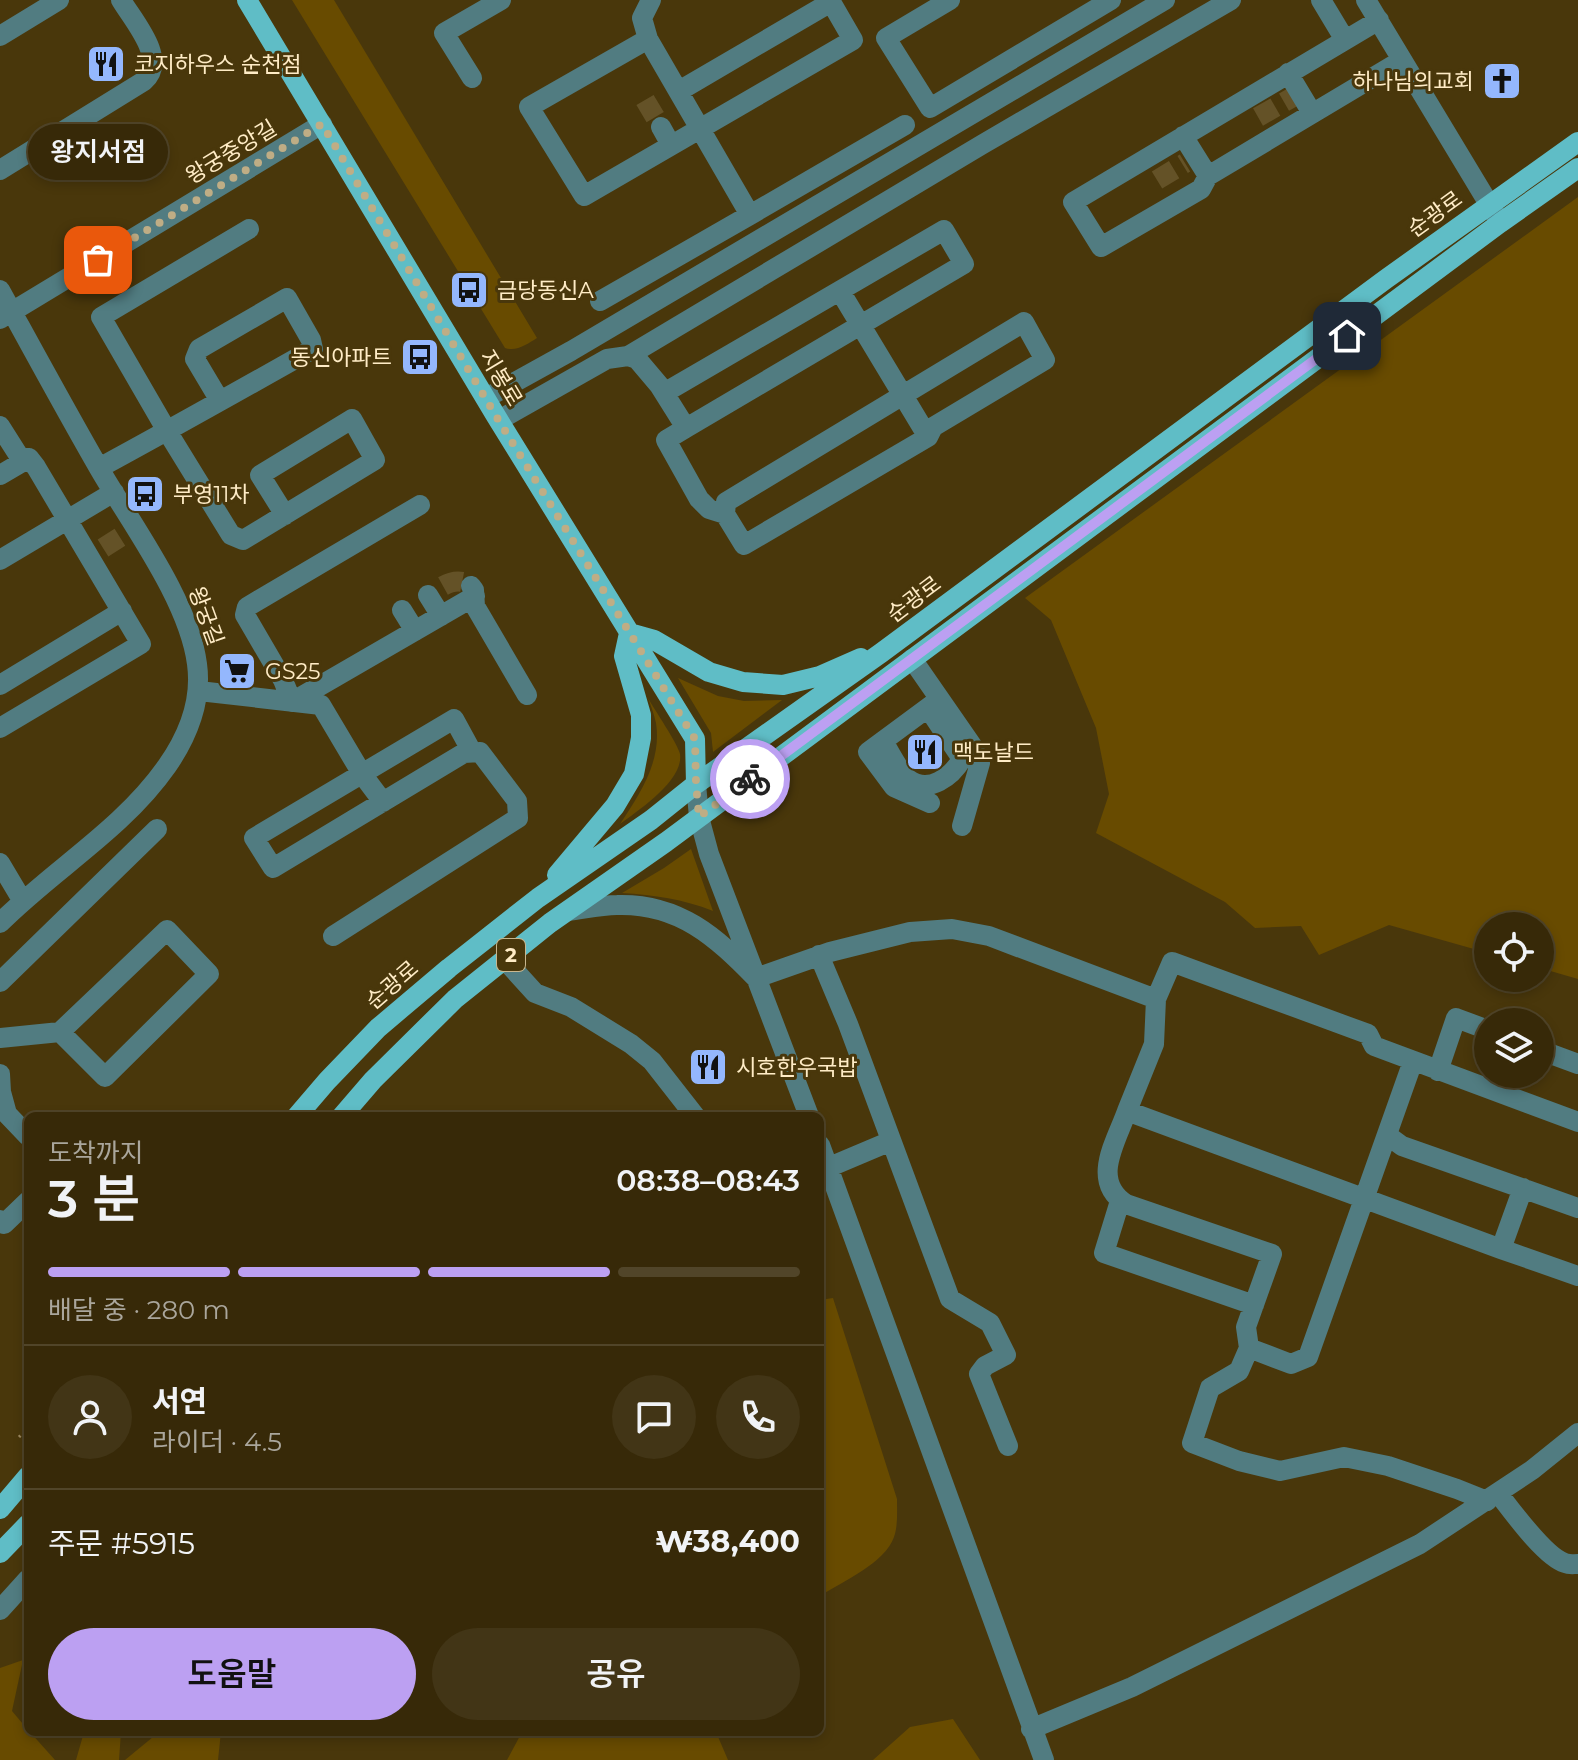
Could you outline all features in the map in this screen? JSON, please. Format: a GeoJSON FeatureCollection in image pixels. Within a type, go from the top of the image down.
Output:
{"type":"FeatureCollection","features":[{"type":"Feature","properties":{"kind":"main road","name":"지봉로"},"geometry":{"type":"LineString","coordinates":[[247,0],[695,739],[696,784]]}},
{"type":"Feature","properties":{"kind":"main road","name":"순광로"},"geometry":{"type":"LineString","coordinates":[[345,1112],[373,1080],[455,999],[568,911],[912,659],[1495,214],[1578,142]]}},
{"type":"Feature","properties":{"kind":"main road","name":"순광로"},"geometry":{"type":"LineString","coordinates":[[300,1112],[378,1028],[538,898],[1495,214],[1578,168]]}},
{"type":"Feature","properties":{"kind":"main road"},"geometry":{"type":"LineString","coordinates":[[538,898],[615,806],[634,774],[641,738],[641,715],[624,656],[629,633],[654,640],[709,672],[743,682],[783,685],[820,676],[853,660],[881,653]]}},
{"type":"Feature","properties":{"kind":"main road"},"geometry":{"type":"LineString","coordinates":[[0,1509],[24,1481]]}},
{"type":"Feature","properties":{"kind":"main road"},"geometry":{"type":"LineString","coordinates":[[0,1553],[24,1528]]}},
{"type":"Feature","properties":{"kind":"street"},"geometry":{"type":"LineString","coordinates":[[0,36],[59,0]]}},
{"type":"Feature","properties":{"kind":"street"},"geometry":{"type":"LineString","coordinates":[[0,170],[151,75],[154,63],[152,51],[121,0]]}},
{"type":"Feature","properties":{"kind":"street"},"geometry":{"type":"LineString","coordinates":[[472,78],[444,33],[501,0]]}},
{"type":"Feature","properties":{"kind":"street"},"geometry":{"type":"LineString","coordinates":[[651,0],[642,18],[648,39],[750,215]]}},
{"type":"Feature","properties":{"kind":"street"},"geometry":{"type":"LineString","coordinates":[[950,0],[886,38],[930,108],[1111,0]]}},
{"type":"Feature","properties":{"kind":"street"},"geometry":{"type":"LineString","coordinates":[[486,398],[571,351],[1165,0]]}},
{"type":"Feature","properties":{"kind":"street"},"geometry":{"type":"LineString","coordinates":[[499,420],[607,359],[628,356],[1231,0]]}},
{"type":"Feature","properties":{"kind":"street"},"geometry":{"type":"LineString","coordinates":[[1321,0],[1345,40]]}},
{"type":"Feature","properties":{"kind":"street"},"geometry":{"type":"LineString","coordinates":[[1366,0],[1495,214]]}},
{"type":"Feature","properties":{"kind":"street"},"geometry":{"type":"LineString","coordinates":[[648,39],[529,107],[584,196],[666,136],[700,128],[853,40],[831,2],[679,91]]}},
{"type":"Feature","properties":{"kind":"street"},"geometry":{"type":"LineString","coordinates":[[1379,20],[1073,202],[1101,247],[1201,189],[1208,176],[1402,60]]}},
{"type":"Feature","properties":{"kind":"street"},"geometry":{"type":"LineString","coordinates":[[1288,73],[1296,95],[1312,113]]}},
{"type":"Feature","properties":{"kind":"street","name":"왕궁중앙길"},"geometry":{"type":"LineString","coordinates":[[6,316],[322,124]]}},
{"type":"Feature","properties":{"kind":"street"},"geometry":{"type":"LineString","coordinates":[[600,301],[905,125]]}},
{"type":"Feature","properties":{"kind":"street"},"geometry":{"type":"LineString","coordinates":[[1183,136],[1190,160],[1208,176]]}},
{"type":"Feature","properties":{"kind":"street"},"geometry":{"type":"LineString","coordinates":[[249,229],[101,317],[231,535],[243,540],[285,515],[375,460],[352,419],[260,475],[285,515]]}},
{"type":"Feature","properties":{"kind":"street"},"geometry":{"type":"LineString","coordinates":[[664,393],[944,230],[964,264],[666,440],[699,499],[709,509],[725,514]]}},
{"type":"Feature","properties":{"kind":"street","name":"왕궁길"},"geometry":{"type":"LineString","coordinates":[[0,290],[6,316],[114,492],[129,532],[167,581],[197,660],[199,691],[185,736],[152,784],[120,819],[22,900],[0,923]]}},
{"type":"Feature","properties":{"kind":"street"},"geometry":{"type":"LineString","coordinates":[[840,291],[928,437]]}},
{"type":"Feature","properties":{"kind":"street"},"geometry":{"type":"LineString","coordinates":[[99,468],[167,431],[313,349],[287,298],[199,349],[195,359],[220,401]]}},
{"type":"Feature","properties":{"kind":"street"},"geometry":{"type":"LineString","coordinates":[[1024,322],[1045,360],[933,427],[928,437],[744,545],[725,514],[726,502],[1024,322]]}},
{"type":"Feature","properties":{"kind":"street"},"geometry":{"type":"LineString","coordinates":[[628,356],[637,359],[686,428]]}},
{"type":"Feature","properties":{"kind":"street"},"geometry":{"type":"LineString","coordinates":[[0,426],[19,456],[29,458],[36,467],[141,644],[0,728]]}},
{"type":"Feature","properties":{"kind":"street"},"geometry":{"type":"LineString","coordinates":[[0,475],[29,458]]}},
{"type":"Feature","properties":{"kind":"street"},"geometry":{"type":"LineString","coordinates":[[0,560],[114,492]]}},
{"type":"Feature","properties":{"kind":"street"},"geometry":{"type":"LineString","coordinates":[[292,702],[283,680],[245,615],[247,607],[420,505]]}},
{"type":"Feature","properties":{"kind":"street"},"geometry":{"type":"LineString","coordinates":[[292,702],[441,616],[473,591],[475,606],[527,695]]}},
{"type":"Feature","properties":{"kind":"street"},"geometry":{"type":"LineString","coordinates":[[428,595],[441,616]]}},
{"type":"Feature","properties":{"kind":"street"},"geometry":{"type":"LineString","coordinates":[[402,610],[415,631]]}},
{"type":"Feature","properties":{"kind":"street"},"geometry":{"type":"LineString","coordinates":[[0,685],[122,611]]}},
{"type":"Feature","properties":{"kind":"street"},"geometry":{"type":"LineString","coordinates":[[883,741],[908,779],[921,785],[936,783],[954,772],[962,759],[912,659]]}},
{"type":"Feature","properties":{"kind":"street"},"geometry":{"type":"LineString","coordinates":[[199,691],[321,705],[362,774],[383,802]]}},
{"type":"Feature","properties":{"kind":"street"},"geometry":{"type":"LineString","coordinates":[[930,803],[894,787],[868,752],[934,703]]}},
{"type":"Feature","properties":{"kind":"street"},"geometry":{"type":"LineString","coordinates":[[934,703],[973,747],[980,763],[962,826]]}},
{"type":"Feature","properties":{"kind":"street"},"geometry":{"type":"LineString","coordinates":[[333,936],[518,818],[517,801],[480,752],[464,753],[273,868],[254,838],[454,719],[472,752]]}},
{"type":"Feature","properties":{"kind":"street"},"geometry":{"type":"LineString","coordinates":[[696,784],[699,817],[709,854],[807,1112]]}},
{"type":"Feature","properties":{"kind":"street"},"geometry":{"type":"LineString","coordinates":[[0,982],[157,829]]}},
{"type":"Feature","properties":{"kind":"street"},"geometry":{"type":"LineString","coordinates":[[0,863],[22,900]]}},
{"type":"Feature","properties":{"kind":"street"},"geometry":{"type":"LineString","coordinates":[[568,911],[618,905],[657,909],[685,919],[723,944],[756,978]]}},
{"type":"Feature","properties":{"kind":"street"},"geometry":{"type":"LineString","coordinates":[[756,978],[819,955],[910,932],[952,929],[989,936],[1156,999]]}},
{"type":"Feature","properties":{"kind":"street"},"geometry":{"type":"LineString","coordinates":[[0,1038],[60,1032],[167,930],[209,974],[105,1077],[60,1032]]}},
{"type":"Feature","properties":{"kind":"street"},"geometry":{"type":"LineString","coordinates":[[819,955],[848,1024],[950,1299],[990,1323],[1006,1355],[985,1366],[979,1374],[1008,1446]]}},
{"type":"Feature","properties":{"kind":"street"},"geometry":{"type":"LineString","coordinates":[[505,960],[535,993],[571,1007],[631,1044],[652,1061],[692,1112]]}},
{"type":"Feature","properties":{"kind":"street"},"geometry":{"type":"LineString","coordinates":[[1578,1122],[1374,1046],[1368,1034],[1172,962],[1156,999],[1154,1044],[1106,1172],[1115,1196],[1126,1204],[1272,1254],[1246,1327],[1249,1348],[1239,1371],[1210,1388],[1192,1443],[1239,1461],[1280,1471],[1344,1457],[1388,1466],[1492,1497],[1553,1557],[1564,1563],[1578,1564]]}},
{"type":"Feature","properties":{"kind":"street"},"geometry":{"type":"LineString","coordinates":[[1438,1071],[1456,1018],[1474,1025]]}},
{"type":"Feature","properties":{"kind":"street"},"geometry":{"type":"LineString","coordinates":[[1554,1055],[1578,1064]]}},
{"type":"Feature","properties":{"kind":"street"},"geometry":{"type":"LineString","coordinates":[[1249,1348],[1291,1364],[1308,1357],[1413,1061]]}},
{"type":"Feature","properties":{"kind":"street"},"geometry":{"type":"LineString","coordinates":[[0,1074],[3,1117],[24,1133]]}},
{"type":"Feature","properties":{"kind":"street"},"geometry":{"type":"LineString","coordinates":[[1127,1111],[1578,1276]]}},
{"type":"Feature","properties":{"kind":"street"},"geometry":{"type":"LineString","coordinates":[[1387,1135],[1402,1146],[1578,1208]]}},
{"type":"Feature","properties":{"kind":"street"},"geometry":{"type":"LineString","coordinates":[[891,1141],[824,1169],[932,1449],[1044,1760]]}},
{"type":"Feature","properties":{"kind":"street"},"geometry":{"type":"LineString","coordinates":[[1501,1249],[1523,1188]]}},
{"type":"Feature","properties":{"kind":"street"},"geometry":{"type":"LineString","coordinates":[[1120,1201],[1104,1253],[1254,1305]]}},
{"type":"Feature","properties":{"kind":"street"},"geometry":{"type":"LineString","coordinates":[[0,1220],[4,1224],[24,1205]]}},
{"type":"Feature","properties":{"kind":"street"},"geometry":{"type":"LineString","coordinates":[[1031,1729],[1132,1687],[1420,1544],[1532,1470],[1578,1433]]}},
{"type":"Feature","properties":{"kind":"street"},"geometry":{"type":"LineString","coordinates":[[0,1610],[24,1583]]}},
{"type":"Feature","properties":{"kind":"path"},"geometry":{"type":"LineString","coordinates":[[19,1437],[24,1432]]}},
{"type":"Feature","properties":{"kind":"shaded area"},"geometry":{"type":"Polygon","coordinates":[[[292,0],[334,0],[537,338],[518,348],[505,348],[292,0]]]}},
{"type":"Feature","properties":{"kind":"shaded area"},"geometry":{"type":"Polygon","coordinates":[[[1578,197],[1578,979],[1554,972],[1554,912],[1474,912],[1474,949],[1389,925],[1319,955],[1301,926],[1255,928],[1225,902],[1096,833],[1109,794],[1096,728],[1051,620],[1025,598],[1578,197]]]}},
{"type":"Feature","properties":{"kind":"shaded area"},"geometry":{"type":"Polygon","coordinates":[[[678,678],[718,696],[744,701],[782,700],[713,752],[711,733],[678,678]]]}},
{"type":"Feature","properties":{"kind":"shaded area"},"geometry":{"type":"Polygon","coordinates":[[[648,698],[678,749],[679,764],[659,794],[620,824],[642,789],[656,751],[656,723],[648,698]]]}},
{"type":"Feature","properties":{"kind":"shaded area"},"geometry":{"type":"Polygon","coordinates":[[[691,849],[713,911],[668,898],[622,893],[664,868],[691,849]]]}},
{"type":"Feature","properties":{"kind":"shaded area"},"geometry":{"type":"Polygon","coordinates":[[[833,1298],[897,1499],[897,1518],[894,1537],[882,1555],[824,1594],[824,1299],[833,1298]]]}},
{"type":"Feature","properties":{"kind":"shaded area"},"geometry":{"type":"Polygon","coordinates":[[[23,1660],[12,1711],[24,1725],[24,1736],[34,1736],[55,1760],[0,1760],[0,1668],[23,1660]]]}},
{"type":"Feature","properties":{"kind":"shaded area"},"geometry":{"type":"Polygon","coordinates":[[[953,1719],[980,1760],[873,1760],[910,1727],[953,1719]]]}},
{"type":"Feature","properties":{"kind":"shaded area"},"geometry":{"type":"Polygon","coordinates":[[[83,1736],[121,1736],[119,1760],[76,1760],[83,1736]]]}},
{"type":"Feature","properties":{"kind":"shaded area"},"geometry":{"type":"Polygon","coordinates":[[[154,1736],[221,1736],[218,1760],[125,1760],[154,1736]]]}},
{"type":"Feature","properties":{"kind":"shaded area"},"geometry":{"type":"Polygon","coordinates":[[[520,1736],[718,1736],[728,1760],[507,1760],[520,1736]]]}},
{"type":"Feature","properties":{"kind":"tunnel"},"geometry":{"type":"LineString","coordinates":[[1258,117],[1293,97]]}},
{"type":"Feature","properties":{"kind":"tunnel"},"geometry":{"type":"LineString","coordinates":[[645,100],[661,127]]}},
{"type":"Feature","properties":{"kind":"tunnel"},"geometry":{"type":"LineString","coordinates":[[1157,180],[1185,163]]}},
{"type":"Feature","properties":{"kind":"tunnel"},"geometry":{"type":"LineString","coordinates":[[103,548],[122,536]]}},
{"type":"Feature","properties":{"kind":"tunnel"},"geometry":{"type":"LineString","coordinates":[[443,586],[457,582],[471,586]]}},
{"type":"Feature","properties":{"kind":"way so far"},"geometry":{"type":"LineString","coordinates":[[98,260],[322,124],[496,416],[695,739],[699,817],[750,779]]}},
{"type":"Feature","properties":{"kind":"place","name":"코지하우스 순천점"},"geometry":{"type":"Point","coordinates":[106,64]}},
{"type":"Feature","properties":{"kind":"place","name":"하나님의교회"},"geometry":{"type":"Point","coordinates":[1502,81]}},
{"type":"Feature","properties":{"kind":"place","name":"왕지서점"},"geometry":{"type":"Point","coordinates":[98,260]}},
{"type":"Feature","properties":{"kind":"place","name":"금당동신A"},"geometry":{"type":"Point","coordinates":[469,290]}},
{"type":"Feature","properties":{"kind":"place","name":"동신아파트"},"geometry":{"type":"Point","coordinates":[420,357]}},
{"type":"Feature","properties":{"kind":"place","name":"부영11차"},"geometry":{"type":"Point","coordinates":[145,494]}},
{"type":"Feature","properties":{"kind":"place","name":"GS25"},"geometry":{"type":"Point","coordinates":[237,671]}},
{"type":"Feature","properties":{"kind":"place","name":"맥도날드"},"geometry":{"type":"Point","coordinates":[925,752]}},
{"type":"Feature","properties":{"kind":"place","name":"시호한우국밥"},"geometry":{"type":"Point","coordinates":[708,1067]}},
{"type":"Feature","properties":{"kind":"route"},"geometry":{"type":"LineString","coordinates":[[750,779],[1347,336]]}}]}
